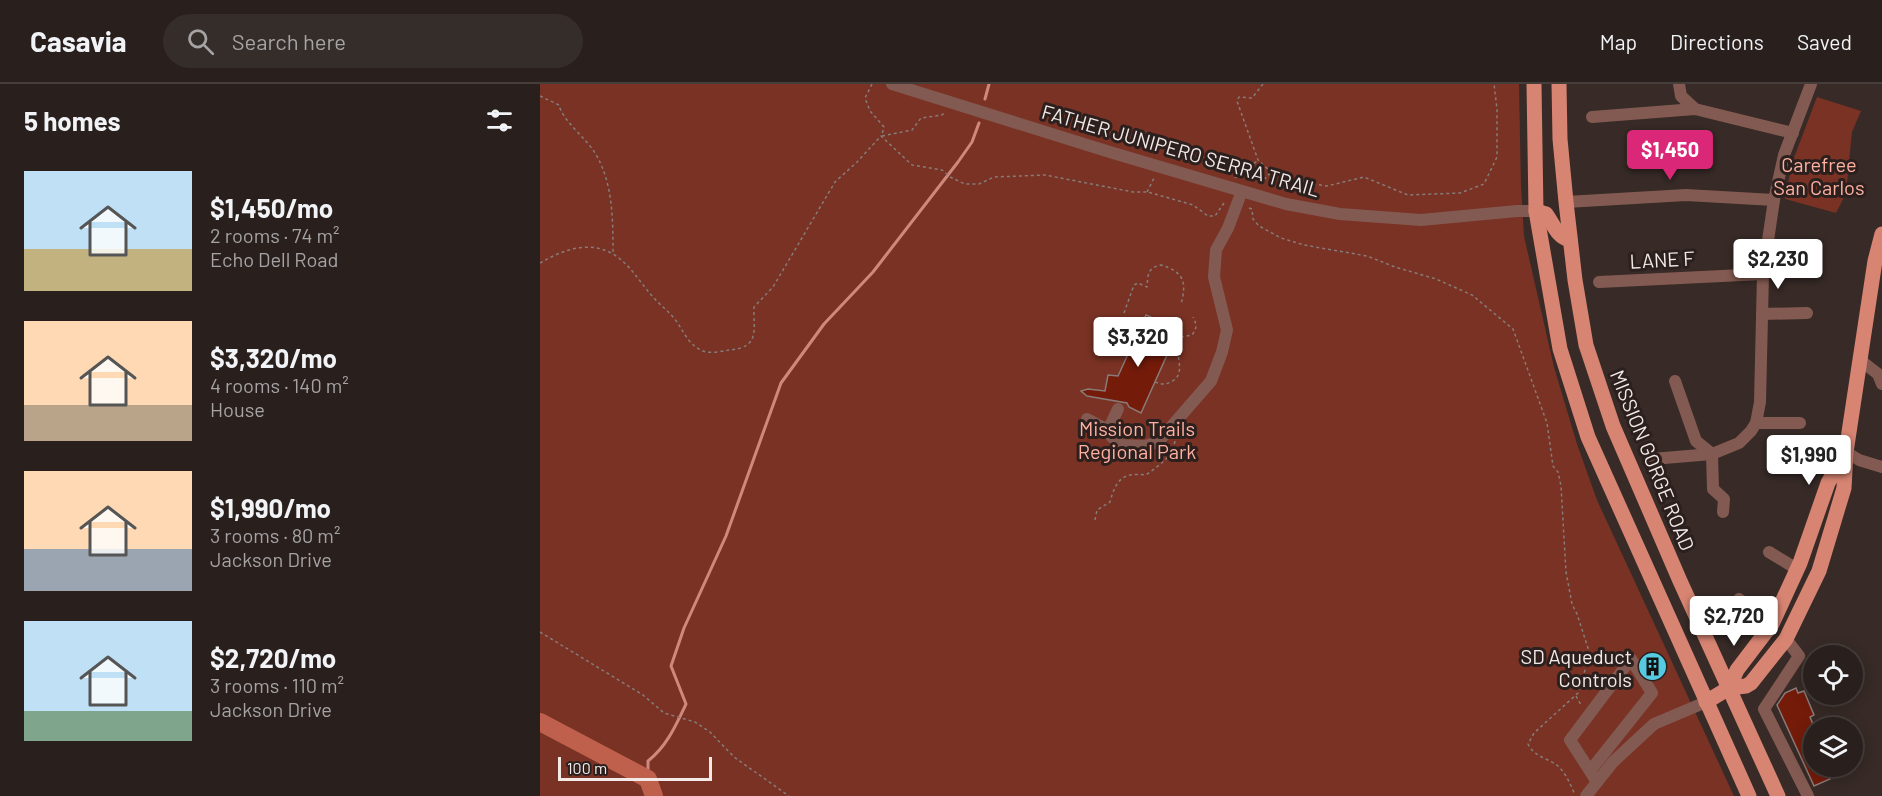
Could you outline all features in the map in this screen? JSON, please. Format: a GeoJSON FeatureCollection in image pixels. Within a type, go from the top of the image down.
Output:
{"type":"FeatureCollection","features":[{"type":"Feature","properties":{"kind":"main road"},"geometry":{"type":"LineString","coordinates":[[1534,84],[1536,211],[1560,349],[1588,437],[1749,796]]}},
{"type":"Feature","properties":{"kind":"main road","name":"MISSION GORGE ROAD"},"geometry":{"type":"LineString","coordinates":[[1559,84],[1560,139],[1566,202],[1586,345],[1613,426],[1778,796]]}},
{"type":"Feature","properties":{"kind":"main road"},"geometry":{"type":"LineString","coordinates":[[1536,211],[1546,214],[1559,235],[1570,240]]}},
{"type":"Feature","properties":{"kind":"main road"},"geometry":{"type":"LineString","coordinates":[[1706,702],[1728,688],[1746,686],[1751,683],[1786,639],[1819,571],[1844,488],[1846,452],[1875,261],[1882,234]]}},
{"type":"Feature","properties":{"kind":"main road"},"geometry":{"type":"LineString","coordinates":[[1728,688],[1737,670],[1772,624],[1797,569],[1828,483],[1846,452]]}},
{"type":"Feature","properties":{"kind":"street","name":"FATHER JUNIPERO SERRA TRAIL"},"geometry":{"type":"LineString","coordinates":[[892,84],[1229,188],[1240,197],[1257,196],[1340,214],[1421,220],[1536,211]]}},
{"type":"Feature","properties":{"kind":"street"},"geometry":{"type":"LineString","coordinates":[[1678,84],[1681,96],[1695,109]]}},
{"type":"Feature","properties":{"kind":"street"},"geometry":{"type":"LineString","coordinates":[[1652,459],[1712,454],[1739,443],[1756,423],[1760,409],[1763,274],[1774,200],[1784,155],[1811,84]]}},
{"type":"Feature","properties":{"kind":"street"},"geometry":{"type":"LineString","coordinates":[[1592,117],[1695,109],[1793,133]]}},
{"type":"Feature","properties":{"kind":"street"},"geometry":{"type":"LineString","coordinates":[[1566,202],[1686,195],[1774,200]]}},
{"type":"Feature","properties":{"kind":"street"},"geometry":{"type":"LineString","coordinates":[[1087,419],[1108,430],[1121,445],[1134,447],[1158,442],[1211,381],[1222,352],[1227,330],[1214,278],[1216,250],[1228,228],[1240,197]]}},
{"type":"Feature","properties":{"kind":"street","name":"LANE F"},"geometry":{"type":"LineString","coordinates":[[1599,282],[1763,274]]}},
{"type":"Feature","properties":{"kind":"street"},"geometry":{"type":"LineString","coordinates":[[1762,314],[1807,313]]}},
{"type":"Feature","properties":{"kind":"street"},"geometry":{"type":"LineString","coordinates":[[1860,360],[1878,374],[1882,384]]}},
{"type":"Feature","properties":{"kind":"street"},"geometry":{"type":"LineString","coordinates":[[1675,381],[1696,441],[1712,454],[1713,489],[1724,499],[1723,512]]}},
{"type":"Feature","properties":{"kind":"street"},"geometry":{"type":"LineString","coordinates":[[1108,430],[1118,409]]}},
{"type":"Feature","properties":{"kind":"street"},"geometry":{"type":"LineString","coordinates":[[1756,423],[1800,423]]}},
{"type":"Feature","properties":{"kind":"street"},"geometry":{"type":"LineString","coordinates":[[1846,452],[1859,460],[1882,467]]}},
{"type":"Feature","properties":{"kind":"street"},"geometry":{"type":"LineString","coordinates":[[1769,552],[1797,569]]}},
{"type":"Feature","properties":{"kind":"street"},"geometry":{"type":"LineString","coordinates":[[1739,599],[1772,624]]}},
{"type":"Feature","properties":{"kind":"street"},"geometry":{"type":"LineString","coordinates":[[1786,639],[1799,656],[1764,709],[1808,796]]}},
{"type":"Feature","properties":{"kind":"street"},"geometry":{"type":"LineString","coordinates":[[1590,771],[1652,693],[1631,659],[1570,740],[1597,782]]}},
{"type":"Feature","properties":{"kind":"street"},"geometry":{"type":"LineString","coordinates":[[1586,796],[1613,762],[1654,724],[1706,702]]}},
{"type":"Feature","properties":{"kind":"path"},"geometry":{"type":"LineString","coordinates":[[540,263],[574,247],[596,249],[613,254],[634,272],[652,297],[675,319],[681,332],[694,346],[704,352],[740,349],[754,338],[754,307],[773,287],[836,182],[881,136],[884,127],[870,111],[865,98],[872,84]]}},
{"type":"Feature","properties":{"kind":"path"},"geometry":{"type":"LineString","coordinates":[[1263,84],[1252,98],[1239,97],[1237,101],[1258,160],[1270,172],[1327,186],[1364,177],[1408,195],[1460,193],[1484,184],[1497,157],[1497,109],[1494,84]]}},
{"type":"Feature","properties":{"kind":"path"},"geometry":{"type":"LineString","coordinates":[[540,96],[559,105],[561,113],[572,123],[595,153],[607,178],[613,226],[613,254]]}},
{"type":"Feature","properties":{"kind":"path"},"geometry":{"type":"LineString","coordinates":[[881,136],[912,130],[921,118],[942,115],[948,110],[950,102]]}},
{"type":"Feature","properties":{"kind":"path"},"geometry":{"type":"LineString","coordinates":[[881,136],[912,165],[942,170],[950,177],[966,184],[979,184],[994,177],[1045,175],[1133,192],[1148,192],[1193,205],[1208,216],[1215,216],[1228,198],[1240,197],[1252,209],[1253,219],[1259,226],[1281,238],[1304,245],[1367,256],[1436,279],[1472,295],[1513,329],[1547,423],[1553,466],[1558,472],[1561,486],[1566,572],[1572,604],[1578,614],[1588,648],[1586,670],[1578,693],[1534,734],[1528,744],[1535,754],[1548,759],[1560,768],[1575,796]]}},
{"type":"Feature","properties":{"kind":"path"},"geometry":{"type":"LineString","coordinates":[[1229,188],[1232,179],[1258,160]]}},
{"type":"Feature","properties":{"kind":"path"},"geometry":{"type":"LineString","coordinates":[[1148,192],[1158,166]]}},
{"type":"Feature","properties":{"kind":"path"},"geometry":{"type":"LineString","coordinates":[[1257,196],[1261,182],[1270,172]]}},
{"type":"Feature","properties":{"kind":"path"},"geometry":{"type":"LineString","coordinates":[[1124,313],[1134,285],[1138,283],[1147,287],[1147,274],[1161,265],[1178,271],[1183,280],[1184,291],[1181,304]]}},
{"type":"Feature","properties":{"kind":"path"},"geometry":{"type":"LineString","coordinates":[[1155,382],[1170,383],[1177,377],[1180,368],[1178,342],[1180,337],[1192,335],[1196,330],[1197,324],[1193,317]]}},
{"type":"Feature","properties":{"kind":"path"},"geometry":{"type":"LineString","coordinates":[[1095,520],[1097,510],[1110,502],[1115,484],[1132,473],[1146,475],[1172,454],[1175,440],[1174,432],[1170,428]]}},
{"type":"Feature","properties":{"kind":"path"},"geometry":{"type":"LineString","coordinates":[[540,632],[643,695],[664,713],[695,722],[710,732],[734,757],[789,796]]}},
{"type":"Feature","properties":{"kind":"green space","name":"Mission Trails Regional Park"},"geometry":{"type":"Polygon","coordinates":[[[540,84],[1519,84],[1524,236],[1554,367],[1577,444],[1597,500],[1734,796],[540,796],[540,84]]]}},
{"type":"Feature","properties":{"kind":"green space","name":"Carefree San Carlos"},"geometry":{"type":"Polygon","coordinates":[[[1817,97],[1861,111],[1852,132],[1846,193],[1836,213],[1785,199],[1792,163],[1817,97]]]}},
{"type":"Feature","properties":{"kind":"building"},"geometry":{"type":"Polygon","coordinates":[[[1146,315],[1168,325],[1161,341],[1171,346],[1141,413],[1129,407],[1127,403],[1087,396],[1081,391],[1088,389],[1105,391],[1108,375],[1118,376],[1146,315]]]}},
{"type":"Feature","properties":{"kind":"building"},"geometry":{"type":"Polygon","coordinates":[[[1796,688],[1798,693],[1803,691],[1803,705],[1810,705],[1814,715],[1803,717],[1803,762],[1777,705],[1785,693],[1796,688]]]}},
{"type":"Feature","properties":{"kind":"building"},"geometry":{"type":"Polygon","coordinates":[[[1810,777],[1829,777],[1830,779],[1814,786],[1810,777]]]}},
{"type":"Feature","properties":{"kind":"waterway"},"geometry":{"type":"LineString","coordinates":[[985,99],[989,84]]}},
{"type":"Feature","properties":{"kind":"waterway"},"geometry":{"type":"LineString","coordinates":[[648,779],[648,761],[666,742],[686,704],[671,666],[684,628],[726,536],[781,383],[824,324],[873,272],[958,162],[972,142],[979,123]]}},
{"type":"Feature","properties":{"kind":"waterway"},"geometry":{"type":"LineString","coordinates":[[540,722],[648,779],[654,796]]}},
{"type":"Feature","properties":{"kind":"place","name":"SD Aqueduct Controls"},"geometry":{"type":"Point","coordinates":[1653,667]}}]}
